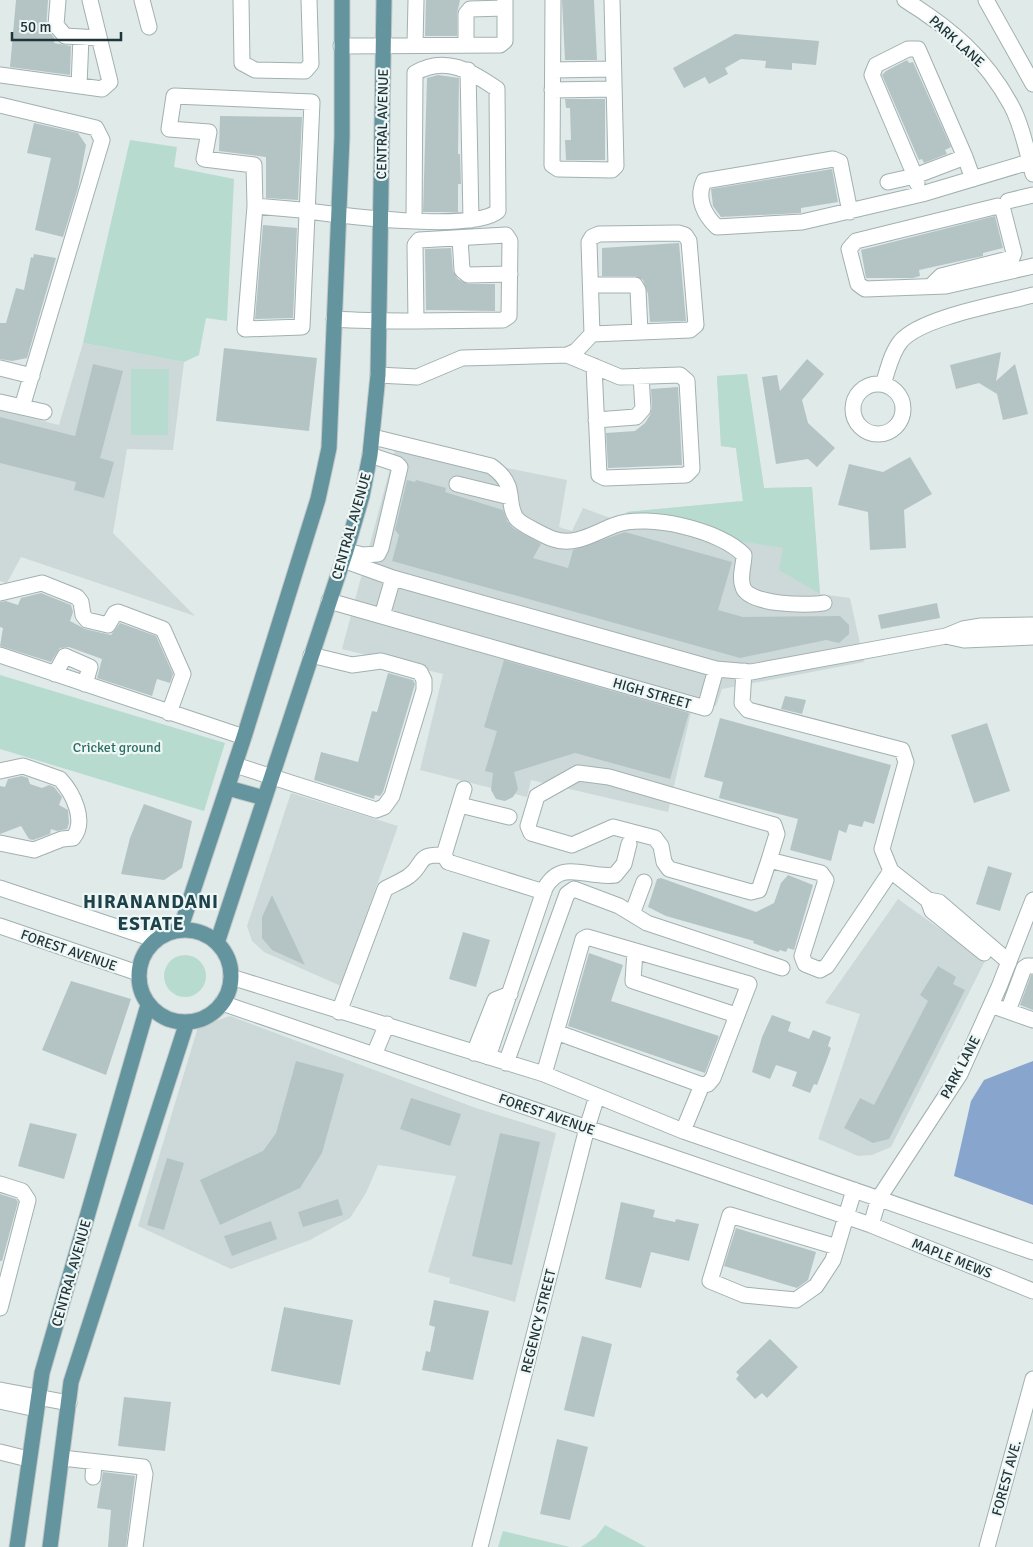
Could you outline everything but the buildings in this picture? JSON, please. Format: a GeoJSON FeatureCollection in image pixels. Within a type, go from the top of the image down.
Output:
{"type":"FeatureCollection","features":[{"type":"Feature","properties":{"kind":"main road"},"geometry":{"type":"LineString","coordinates":[[180,930],[228,788],[318,499],[329,448],[342,137],[342,0]]}},
{"type":"Feature","properties":{"kind":"main road","name":"CENTRAL AVENUE"},"geometry":{"type":"LineString","coordinates":[[217,943],[344,555],[362,496],[370,455],[378,375],[384,0]]}},
{"type":"Feature","properties":{"kind":"main road"},"geometry":{"type":"LineString","coordinates":[[228,788],[264,798]]}},
{"type":"Feature","properties":{"kind":"main road"},"geometry":{"type":"LineString","coordinates":[[180,930],[200,933],[217,943],[228,958],[231,977],[227,995],[222,1003],[207,1016],[187,1022],[166,1018],[148,1005],[141,993],[138,973],[141,960],[156,940],[180,930]]}},
{"type":"Feature","properties":{"kind":"main road","name":"CENTRAL AVENUE"},"geometry":{"type":"LineString","coordinates":[[17,1547],[28,1458],[42,1373],[148,1005]]}},
{"type":"Feature","properties":{"kind":"main road"},"geometry":{"type":"LineString","coordinates":[[50,1547],[72,1382],[187,1022]]}},
{"type":"Feature","properties":{"kind":"street"},"geometry":{"type":"LineString","coordinates":[[58,0],[56,25],[65,36],[99,38]]}},
{"type":"Feature","properties":{"kind":"street"},"geometry":{"type":"LineString","coordinates":[[0,75],[102,89],[110,82],[90,0]]}},
{"type":"Feature","properties":{"kind":"street"},"geometry":{"type":"LineString","coordinates":[[142,0],[149,27]]}},
{"type":"Feature","properties":{"kind":"street"},"geometry":{"type":"LineString","coordinates":[[241,0],[242,63],[255,70],[305,70],[311,64],[309,0]]}},
{"type":"Feature","properties":{"kind":"street"},"geometry":{"type":"LineString","coordinates":[[415,45],[416,0]]}},
{"type":"Feature","properties":{"kind":"street"},"geometry":{"type":"LineString","coordinates":[[553,0],[552,165],[558,170],[612,170],[616,166],[612,0]]}},
{"type":"Feature","properties":{"kind":"street","name":"PARK LANE"},"geometry":{"type":"LineString","coordinates":[[905,0],[941,22],[984,64],[1012,106],[1031,168]]}},
{"type":"Feature","properties":{"kind":"street"},"geometry":{"type":"LineString","coordinates":[[986,0],[1033,84]]}},
{"type":"Feature","properties":{"kind":"street"},"geometry":{"type":"LineString","coordinates":[[341,46],[500,45],[505,41],[505,4],[470,9],[466,14],[466,45]]}},
{"type":"Feature","properties":{"kind":"street"},"geometry":{"type":"LineString","coordinates":[[79,86],[81,37]]}},
{"type":"Feature","properties":{"kind":"street"},"geometry":{"type":"LineString","coordinates":[[922,194],[872,75],[876,65],[908,49],[918,49],[973,179]]}},
{"type":"Feature","properties":{"kind":"street"},"geometry":{"type":"LineString","coordinates":[[255,206],[380,220],[414,221],[471,220],[493,216],[498,211],[497,89],[468,70],[458,66],[425,67],[415,73],[414,221]]}},
{"type":"Feature","properties":{"kind":"street"},"geometry":{"type":"LineString","coordinates":[[553,70],[613,69]]}},
{"type":"Feature","properties":{"kind":"street"},"geometry":{"type":"LineString","coordinates":[[468,70],[471,220]]}},
{"type":"Feature","properties":{"kind":"street"},"geometry":{"type":"LineString","coordinates":[[552,90],[614,89]]}},
{"type":"Feature","properties":{"kind":"street"},"geometry":{"type":"LineString","coordinates":[[174,96],[312,102],[302,326],[245,329],[255,206],[254,165],[204,159],[209,132],[169,129],[174,96]]}},
{"type":"Feature","properties":{"kind":"street"},"geometry":{"type":"LineString","coordinates":[[0,105],[96,128],[102,140],[22,407]]}},
{"type":"Feature","properties":{"kind":"street"},"geometry":{"type":"LineString","coordinates":[[888,182],[915,176],[965,157]]}},
{"type":"Feature","properties":{"kind":"street"},"geometry":{"type":"LineString","coordinates":[[850,212],[840,162],[834,159],[704,181],[700,190],[705,216],[716,226],[802,222],[850,212],[922,194],[973,179],[1031,168]]}},
{"type":"Feature","properties":{"kind":"street"},"geometry":{"type":"LineString","coordinates":[[1008,201],[1033,195]]}},
{"type":"Feature","properties":{"kind":"street"},"geometry":{"type":"LineString","coordinates":[[932,286],[941,276],[1012,258],[1014,253],[1003,210],[998,206],[856,241],[849,248],[858,284],[866,289],[946,286],[1033,266]]}},
{"type":"Feature","properties":{"kind":"street"},"geometry":{"type":"LineString","coordinates":[[378,375],[417,377],[462,358],[567,355],[576,351],[592,334],[690,330],[696,325],[690,241],[685,235],[679,233],[598,234],[592,238],[590,242],[592,334]]}},
{"type":"Feature","properties":{"kind":"street"},"geometry":{"type":"LineString","coordinates":[[334,319],[378,321],[416,321],[503,320],[509,316],[510,241],[506,235],[419,240],[415,245],[416,321]]}},
{"type":"Feature","properties":{"kind":"street"},"geometry":{"type":"LineString","coordinates":[[460,238],[462,270],[468,274],[510,274]]}},
{"type":"Feature","properties":{"kind":"street"},"geometry":{"type":"LineString","coordinates":[[591,285],[635,285],[638,290],[640,332]]}},
{"type":"Feature","properties":{"kind":"street"},"geometry":{"type":"LineString","coordinates":[[883,384],[892,356],[901,341],[915,329],[942,319],[1033,295]]}},
{"type":"Feature","properties":{"kind":"street"},"geometry":{"type":"LineString","coordinates":[[567,355],[594,366],[620,377],[680,375],[687,381],[692,469],[686,475],[605,478],[599,475],[594,366]]}},
{"type":"Feature","properties":{"kind":"street"},"geometry":{"type":"LineString","coordinates":[[0,368],[32,376]]}},
{"type":"Feature","properties":{"kind":"street"},"geometry":{"type":"LineString","coordinates":[[596,420],[636,417],[643,409],[641,376]]}},
{"type":"Feature","properties":{"kind":"street"},"geometry":{"type":"LineString","coordinates":[[0,402],[44,412]]}},
{"type":"Feature","properties":{"kind":"street"},"geometry":{"type":"LineString","coordinates":[[373,437],[491,466],[500,473],[508,486],[517,519],[554,540],[572,541],[595,535],[616,525],[642,520],[688,527],[736,548],[744,555],[741,579],[743,589],[749,595],[760,600],[813,605],[824,603]]}},
{"type":"Feature","properties":{"kind":"street"},"geometry":{"type":"LineString","coordinates":[[344,555],[378,554],[404,471],[397,464],[370,455]]}},
{"type":"Feature","properties":{"kind":"street"},"geometry":{"type":"LineString","coordinates":[[457,484],[510,497]]}},
{"type":"Feature","properties":{"kind":"street"},"geometry":{"type":"LineString","coordinates":[[344,555],[393,578],[716,669],[744,671],[850,655],[946,636],[963,629],[981,626],[1033,625]]}},
{"type":"Feature","properties":{"kind":"street"},"geometry":{"type":"LineString","coordinates":[[382,616],[393,578]]}},
{"type":"Feature","properties":{"kind":"street"},"geometry":{"type":"LineString","coordinates":[[0,593],[42,583],[76,597],[81,602],[83,615],[86,620],[105,626],[108,625],[115,613],[118,612],[163,629],[183,674],[169,713]]}},
{"type":"Feature","properties":{"kind":"street","name":"HIGH STREET"},"geometry":{"type":"LineString","coordinates":[[329,601],[705,708],[716,669]]}},
{"type":"Feature","properties":{"kind":"street"},"geometry":{"type":"LineString","coordinates":[[946,636],[964,640],[1033,637]]}},
{"type":"Feature","properties":{"kind":"street"},"geometry":{"type":"LineString","coordinates":[[0,655],[244,737]]}},
{"type":"Feature","properties":{"kind":"street"},"geometry":{"type":"LineString","coordinates":[[235,765],[376,810],[384,807],[392,796],[424,690],[424,680],[420,672],[381,662],[352,665],[311,655]]}},
{"type":"Feature","properties":{"kind":"street"},"geometry":{"type":"LineString","coordinates":[[744,671],[742,703],[748,710],[902,750],[906,762],[882,849],[890,871],[928,900],[939,902],[1007,966]]}},
{"type":"Feature","properties":{"kind":"street"},"geometry":{"type":"LineString","coordinates":[[0,771],[23,766],[60,779],[80,816],[77,834],[74,838],[62,839],[34,850],[0,843]]}},
{"type":"Feature","properties":{"kind":"street"},"geometry":{"type":"LineString","coordinates":[[578,774],[609,777],[774,825],[777,834],[769,860],[759,890],[751,892],[669,869],[664,862],[661,846],[655,838],[613,827],[572,845],[530,833],[528,826],[537,796],[578,774]]}},
{"type":"Feature","properties":{"kind":"street"},"geometry":{"type":"LineString","coordinates":[[464,789],[444,855],[448,862],[544,892]]}},
{"type":"Feature","properties":{"kind":"street"},"geometry":{"type":"LineString","coordinates":[[460,805],[509,817]]}},
{"type":"Feature","properties":{"kind":"street"},"geometry":{"type":"LineString","coordinates":[[481,1055],[494,1000],[510,994],[544,892],[552,876],[563,871],[602,876],[615,874],[624,864],[629,844]]}},
{"type":"Feature","properties":{"kind":"street"},"geometry":{"type":"LineString","coordinates":[[339,1012],[385,890],[410,875],[422,858],[432,854],[444,855]]}},
{"type":"Feature","properties":{"kind":"street"},"geometry":{"type":"LineString","coordinates":[[769,860],[821,873],[826,880],[802,956],[805,964],[820,970],[827,966],[890,871]]}},
{"type":"Feature","properties":{"kind":"street"},"geometry":{"type":"LineString","coordinates":[[632,914],[644,882]]}},
{"type":"Feature","properties":{"kind":"street"},"geometry":{"type":"LineString","coordinates":[[0,888],[156,940]]}},
{"type":"Feature","properties":{"kind":"street"},"geometry":{"type":"LineString","coordinates":[[506,1064],[567,894],[574,889],[583,891],[647,923],[782,968]]}},
{"type":"Feature","properties":{"kind":"street","name":"PARK LANE"},"geometry":{"type":"LineString","coordinates":[[871,1225],[879,1198],[960,1074],[991,1006],[1033,900]]}},
{"type":"Feature","properties":{"kind":"street","name":"FOREST AVENUE"},"geometry":{"type":"LineString","coordinates":[[0,926],[138,973]]}},
{"type":"Feature","properties":{"kind":"street"},"geometry":{"type":"LineString","coordinates":[[544,1074],[556,1032],[583,939],[587,937],[748,984],[713,1078],[708,1084],[702,1085],[556,1032]]}},
{"type":"Feature","properties":{"kind":"street"},"geometry":{"type":"LineString","coordinates":[[635,951],[634,981],[736,1016]]}},
{"type":"Feature","properties":{"kind":"street"},"geometry":{"type":"LineString","coordinates":[[1008,1011],[1024,968],[1033,966]]}},
{"type":"Feature","properties":{"kind":"street"},"geometry":{"type":"LineString","coordinates":[[231,977],[339,1012],[387,1024],[506,1064],[544,1074],[683,1131],[1033,1252]]}},
{"type":"Feature","properties":{"kind":"street","name":"FOREST AVENUE"},"geometry":{"type":"LineString","coordinates":[[222,1003],[871,1225]]}},
{"type":"Feature","properties":{"kind":"street"},"geometry":{"type":"LineString","coordinates":[[991,1006],[1033,1020]]}},
{"type":"Feature","properties":{"kind":"street"},"geometry":{"type":"LineString","coordinates":[[374,1055],[387,1024]]}},
{"type":"Feature","properties":{"kind":"street"},"geometry":{"type":"LineString","coordinates":[[683,1131],[702,1085]]}},
{"type":"Feature","properties":{"kind":"street","name":"REGENCY STREET"},"geometry":{"type":"LineString","coordinates":[[480,1547],[587,1128],[597,1096]]}},
{"type":"Feature","properties":{"kind":"street"},"geometry":{"type":"LineString","coordinates":[[732,1177],[743,1152]]}},
{"type":"Feature","properties":{"kind":"street"},"geometry":{"type":"LineString","coordinates":[[0,1184],[22,1191],[28,1200],[0,1308]]}},
{"type":"Feature","properties":{"kind":"street"},"geometry":{"type":"LineString","coordinates":[[837,1247],[730,1215],[710,1281],[744,1294],[796,1300],[816,1286],[834,1260],[845,1216],[854,1190]]}},
{"type":"Feature","properties":{"kind":"street","name":"MAPLE MEWS"},"geometry":{"type":"LineString","coordinates":[[871,1225],[1033,1291]]}},
{"type":"Feature","properties":{"kind":"street","name":"FOREST AVE."},"geometry":{"type":"LineString","coordinates":[[987,1547],[1033,1379]]}},
{"type":"Feature","properties":{"kind":"street"},"geometry":{"type":"LineString","coordinates":[[0,1390],[38,1403]]}},
{"type":"Feature","properties":{"kind":"street"},"geometry":{"type":"LineString","coordinates":[[0,1401],[69,1403]]}},
{"type":"Feature","properties":{"kind":"street"},"geometry":{"type":"LineString","coordinates":[[0,1452],[28,1458]]}},
{"type":"Feature","properties":{"kind":"street"},"geometry":{"type":"LineString","coordinates":[[62,1458],[93,1469],[143,1467],[146,1474],[135,1547]]}},
{"type":"Feature","properties":{"kind":"shaded area"},"geometry":{"type":"Polygon","coordinates":[[[83,343],[184,362],[173,450],[127,449],[113,533],[195,616],[21,557],[7,583],[0,581],[0,410],[59,425],[83,343]]]}},
{"type":"Feature","properties":{"kind":"shaded area"},"geometry":{"type":"Polygon","coordinates":[[[747,374],[764,488],[812,487],[820,594],[850,598],[864,662],[722,689],[716,706],[694,699],[668,812],[531,780],[527,797],[420,770],[443,674],[342,649],[396,446],[567,480],[559,527],[572,531],[583,508],[624,523],[627,512],[743,501],[736,448],[721,446],[717,376],[747,374]]]}},
{"type":"Feature","properties":{"kind":"shaded area"},"geometry":{"type":"Polygon","coordinates":[[[291,793],[398,826],[341,986],[264,952],[252,941],[247,926],[291,793]]]}},
{"type":"Feature","properties":{"kind":"shaded area"},"geometry":{"type":"Polygon","coordinates":[[[898,899],[985,961],[891,1147],[872,1155],[858,1156],[818,1139],[860,1014],[825,1003],[898,899]]]}},
{"type":"Feature","properties":{"kind":"shaded area"},"geometry":{"type":"Polygon","coordinates":[[[230,1016],[476,1108],[556,1133],[515,1302],[449,1283],[450,1278],[428,1272],[456,1176],[378,1165],[366,1193],[350,1218],[310,1240],[231,1269],[138,1226],[198,1027],[230,1016]]]}},
{"type":"Feature","properties":{"kind":"green space"},"geometry":{"type":"Polygon","coordinates":[[[130,140],[177,147],[174,167],[234,179],[227,321],[206,318],[199,355],[184,362],[83,343],[130,140]]]}},
{"type":"Feature","properties":{"kind":"green space"},"geometry":{"type":"Polygon","coordinates":[[[131,369],[169,369],[168,435],[131,435],[131,369]]]}},
{"type":"Feature","properties":{"kind":"green space"},"geometry":{"type":"Polygon","coordinates":[[[747,374],[764,488],[812,487],[820,594],[779,570],[783,548],[624,523],[627,512],[743,501],[736,448],[721,446],[717,376],[747,374]]]}},
{"type":"Feature","properties":{"kind":"green space","name":"Cricket ground"},"geometry":{"type":"Polygon","coordinates":[[[0,675],[225,743],[204,811],[0,749],[0,675]]]}},
{"type":"Feature","properties":{"kind":"green space"},"geometry":{"type":"Polygon","coordinates":[[[189,955],[197,958],[203,964],[206,976],[203,988],[197,994],[181,997],[173,994],[167,988],[164,972],[167,964],[173,958],[189,955]]]}},
{"type":"Feature","properties":{"kind":"green space"},"geometry":{"type":"Polygon","coordinates":[[[605,1525],[646,1547],[581,1547],[596,1537],[605,1525]]]}},
{"type":"Feature","properties":{"kind":"green space"},"geometry":{"type":"Polygon","coordinates":[[[503,1531],[570,1547],[498,1547],[503,1531]]]}},
{"type":"Feature","properties":{"kind":"water"},"geometry":{"type":"Polygon","coordinates":[[[1033,1061],[1033,1205],[954,1176],[971,1101],[984,1080],[1033,1061]]]}},
{"type":"Feature","properties":{"kind":"district","name":"HIRANANDANI ESTATE"},"geometry":{"type":"Point","coordinates":[151,912]}}]}
